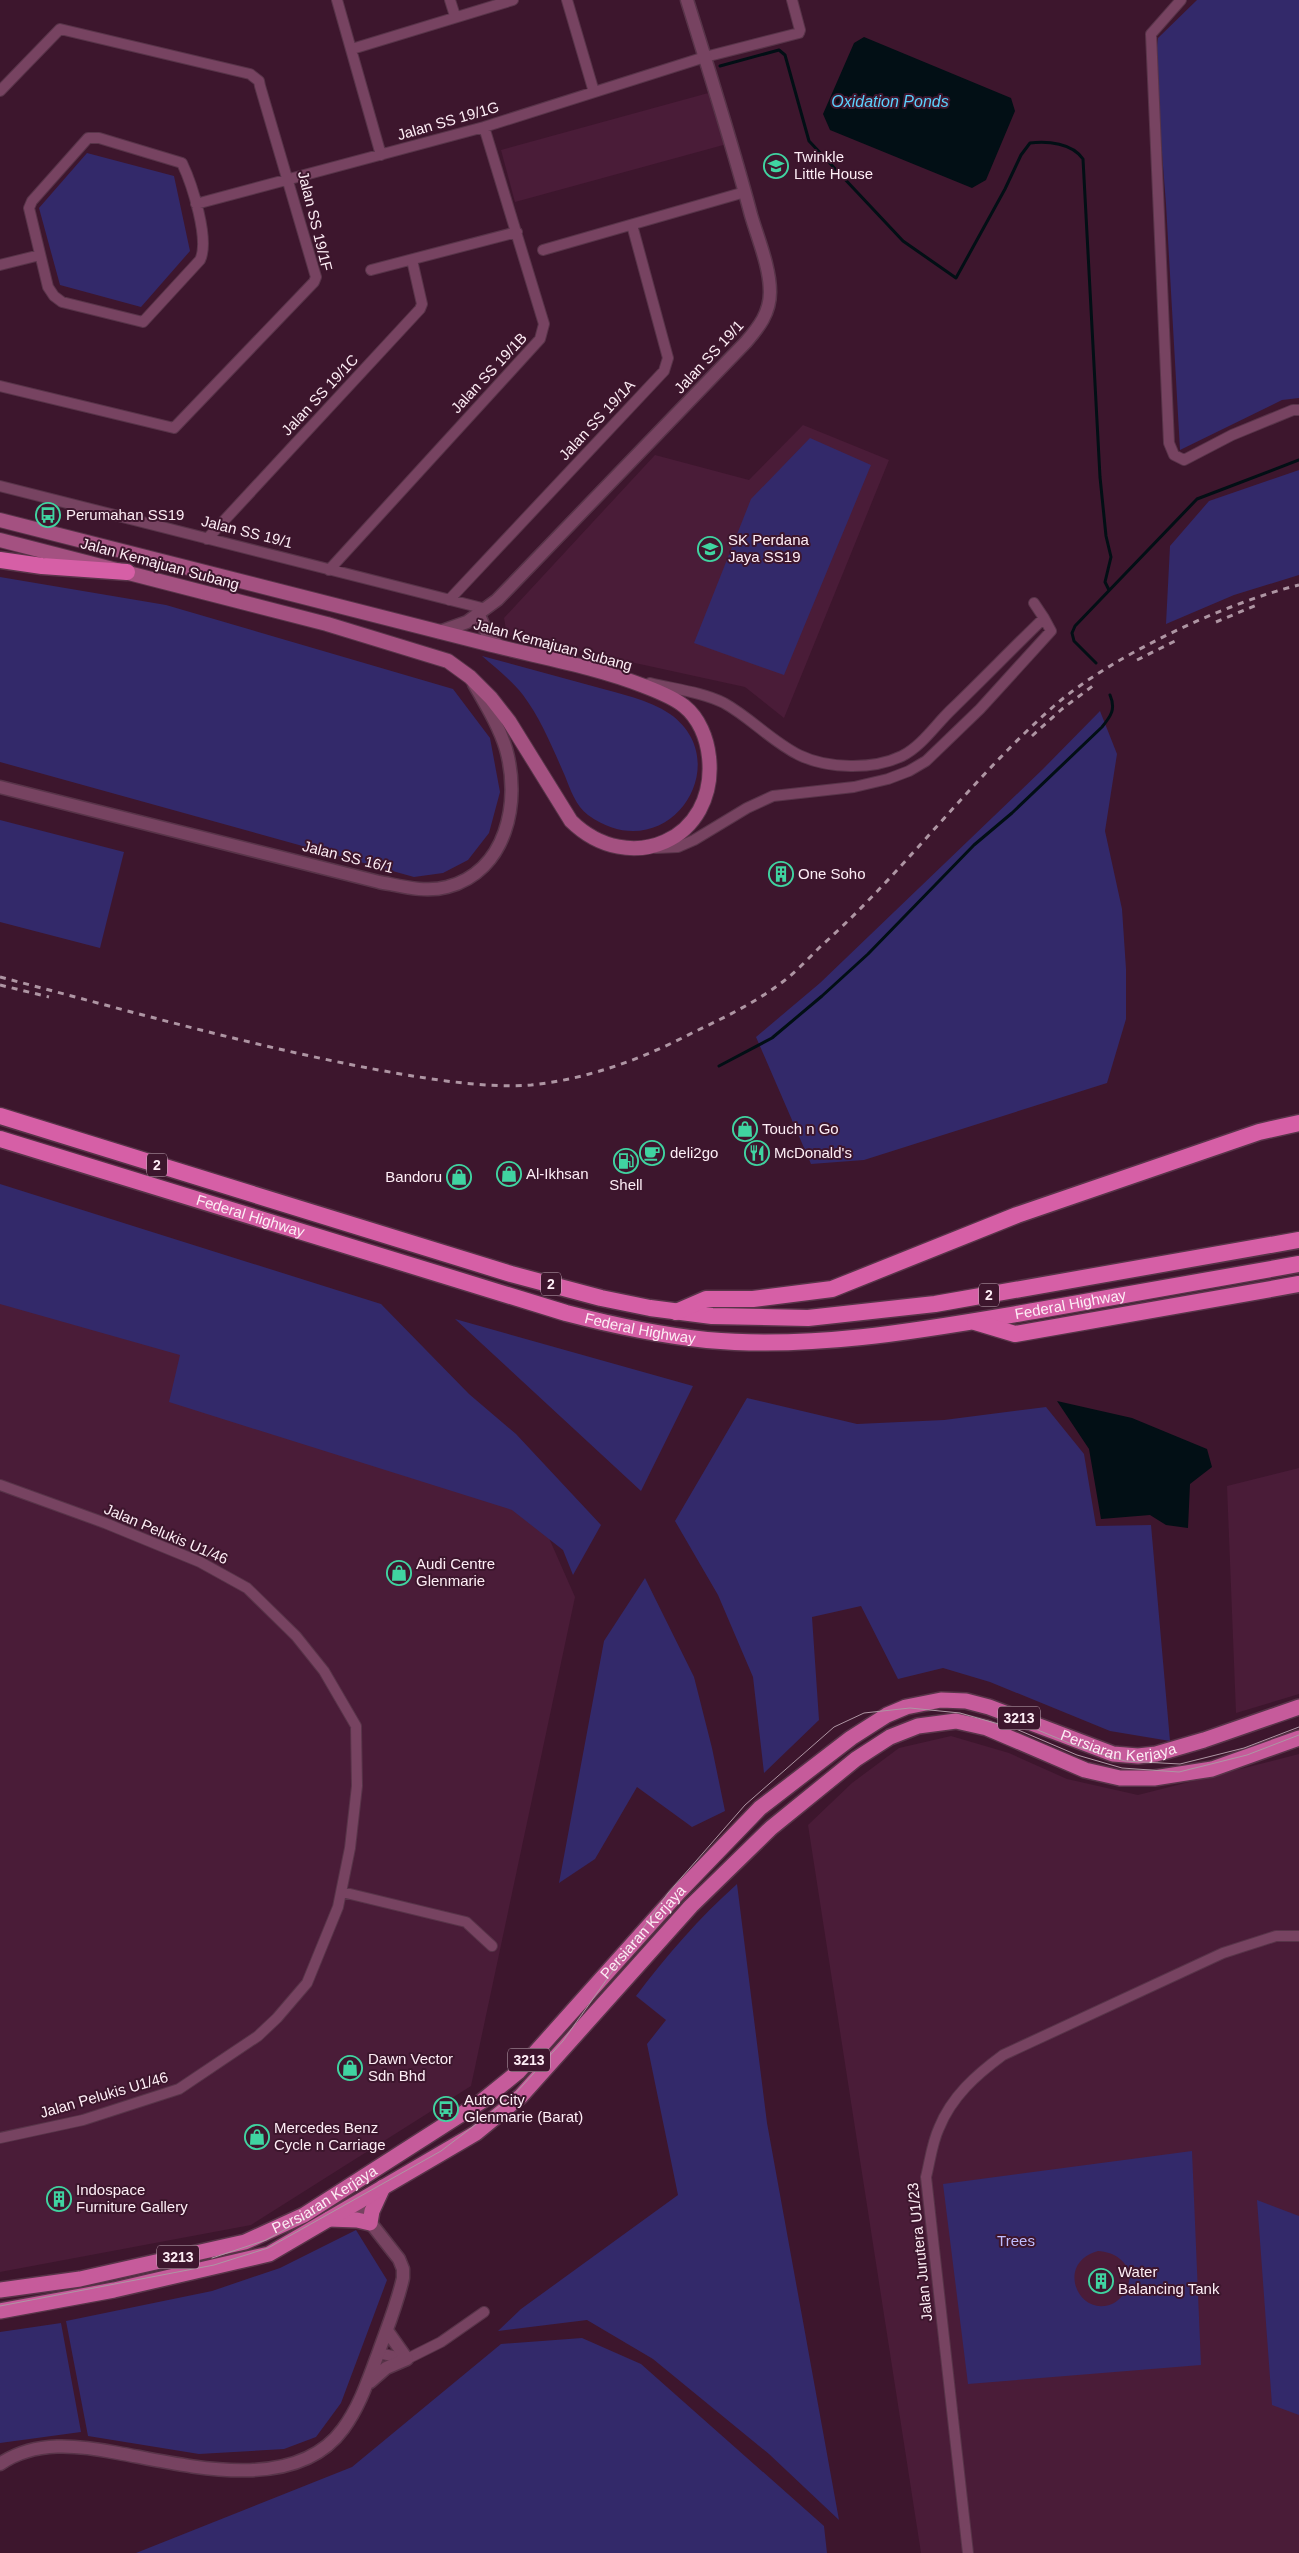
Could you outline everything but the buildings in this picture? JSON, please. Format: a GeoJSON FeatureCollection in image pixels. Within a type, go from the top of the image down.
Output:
{"type":"FeatureCollection","features":[{"type":"Feature","properties":{"kind":"highway"},"geometry":{"type":"LineString","coordinates":[[0,560],[42,566],[127,572]]}},
{"type":"Feature","properties":{"kind":"highway","name":"Federal Highway"},"geometry":{"type":"LineString","coordinates":[[0,1116],[511,1274],[601,1298],[676,1312],[752,1318],[808,1318],[882,1311],[945,1302],[1299,1240]]}},
{"type":"Feature","properties":{"kind":"highway"},"geometry":{"type":"LineString","coordinates":[[676,1312],[706,1299],[753,1299],[832,1289],[1018,1215],[1260,1132],[1299,1123]]}},
{"type":"Feature","properties":{"kind":"highway"},"geometry":{"type":"LineString","coordinates":[[1260,1132],[1299,1127]]}},
{"type":"Feature","properties":{"kind":"highway","name":"Federal Highway"},"geometry":{"type":"LineString","coordinates":[[0,1139],[506,1296],[645,1331],[708,1340],[804,1341],[880,1334],[973,1321],[1299,1264]]}},
{"type":"Feature","properties":{"kind":"highway"},"geometry":{"type":"LineString","coordinates":[[973,1321],[1015,1334],[1299,1284]]}},
{"type":"Feature","properties":{"kind":"main road","name":"Jalan Kemajuan Subang"},"geometry":{"type":"LineString","coordinates":[[0,520],[500,648],[608,673],[661,693],[683,704],[701,728],[708,748],[710,768],[708,789],[700,811],[672,839],[644,847],[624,848],[596,840],[582,832],[571,821],[509,721],[491,698],[470,677],[448,661],[412,649],[127,572],[0,540]]}},
{"type":"Feature","properties":{"kind":"main road","name":"Persiaran Kerjaya"},"geometry":{"type":"LineString","coordinates":[[0,2290],[80,2279],[245,2242],[304,2214],[482,2101],[518,2072],[679,1892],[760,1808],[851,1738],[887,1715],[906,1707],[941,1700],[966,1701],[989,1707],[1113,1754],[1138,1756],[1156,1754],[1204,1740],[1299,1707]]}},
{"type":"Feature","properties":{"kind":"main road","name":"Persiaran Kerjaya"},"geometry":{"type":"LineString","coordinates":[[0,2311],[114,2290],[268,2254],[476,2133],[521,2096],[691,1906],[770,1828],[867,1751],[890,1737],[918,1726],[956,1721],[987,1728],[1085,1770],[1120,1778],[1154,1778],[1212,1769],[1299,1738]]}},
{"type":"Feature","properties":{"kind":"main road"},"geometry":{"type":"LineString","coordinates":[[327,2219],[350,2219],[370,2224],[372,2211],[383,2187]]}},
{"type":"Feature","properties":{"kind":"street"},"geometry":{"type":"LineString","coordinates":[[337,0],[381,155]]}},
{"type":"Feature","properties":{"kind":"street"},"geometry":{"type":"LineString","coordinates":[[450,0],[455,16]]}},
{"type":"Feature","properties":{"kind":"street"},"geometry":{"type":"LineString","coordinates":[[352,49],[455,16],[513,0]]}},
{"type":"Feature","properties":{"kind":"street"},"geometry":{"type":"LineString","coordinates":[[567,0],[594,92]]}},
{"type":"Feature","properties":{"kind":"street","name":"Jalan SS 19/1"},"geometry":{"type":"LineString","coordinates":[[439,632],[451,630],[482,612],[760,326],[768,309],[770,292],[745,192],[687,0]]}},
{"type":"Feature","properties":{"kind":"street","name":"Jalan SS 19/1G"},"geometry":{"type":"LineString","coordinates":[[196,204],[484,127],[705,57],[799,33],[800,30],[792,0]]}},
{"type":"Feature","properties":{"kind":"street"},"geometry":{"type":"LineString","coordinates":[[1181,0],[1151,34],[1169,443],[1174,455],[1184,460],[1232,435],[1299,410]]}},
{"type":"Feature","properties":{"kind":"street","name":"Jalan SS 19/1F"},"geometry":{"type":"LineString","coordinates":[[0,91],[60,30],[250,74],[258,81],[289,180],[316,277],[314,282],[174,428],[0,386]]}},
{"type":"Feature","properties":{"kind":"street","name":"Jalan SS 19/1B"},"geometry":{"type":"LineString","coordinates":[[329,570],[540,339],[544,324],[484,127]]}},
{"type":"Feature","properties":{"kind":"street"},"geometry":{"type":"LineString","coordinates":[[88,138],[99,138],[182,164],[196,204],[205,252],[200,260],[143,322],[62,302],[54,296],[48,287],[30,216],[32,201],[88,138]]}},
{"type":"Feature","properties":{"kind":"street"},"geometry":{"type":"LineString","coordinates":[[543,250],[745,192]]}},
{"type":"Feature","properties":{"kind":"street","name":"Jalan SS 19/1A"},"geometry":{"type":"LineString","coordinates":[[449,600],[664,371],[668,358],[632,225]]}},
{"type":"Feature","properties":{"kind":"street"},"geometry":{"type":"LineString","coordinates":[[372,270],[517,232]]}},
{"type":"Feature","properties":{"kind":"street"},"geometry":{"type":"LineString","coordinates":[[0,266],[40,255]]}},
{"type":"Feature","properties":{"kind":"street","name":"Jalan SS 19/1C"},"geometry":{"type":"LineString","coordinates":[[207,539],[420,308],[422,304],[412,260]]}},
{"type":"Feature","properties":{"kind":"street","name":"Jalan SS 19/1"},"geometry":{"type":"LineString","coordinates":[[0,486],[449,600],[482,612]]}},
{"type":"Feature","properties":{"kind":"street"},"geometry":{"type":"LineString","coordinates":[[644,847],[678,846],[773,796],[854,787],[909,772],[926,761],[980,710],[1049,635],[1050,626],[1034,603]]}},
{"type":"Feature","properties":{"kind":"street"},"geometry":{"type":"LineString","coordinates":[[482,612],[488,636],[500,648]]}},
{"type":"Feature","properties":{"kind":"street"},"geometry":{"type":"LineString","coordinates":[[608,673],[723,702],[755,724],[776,743],[800,756],[829,763],[860,766],[882,763],[903,755],[966,696],[1044,618]]}},
{"type":"Feature","properties":{"kind":"street","name":"Jalan SS 16/1"},"geometry":{"type":"LineString","coordinates":[[0,787],[379,882],[418,889],[446,888],[468,879],[485,866],[496,853],[507,825],[512,795],[511,770],[505,748],[470,677]]}},
{"type":"Feature","properties":{"kind":"street"},"geometry":{"type":"LineString","coordinates":[[966,696],[980,710]]}},
{"type":"Feature","properties":{"kind":"street","name":"Jalan Pelukis U1/46"},"geometry":{"type":"LineString","coordinates":[[0,1485],[106,1523],[200,1562],[247,1588],[296,1636],[324,1671],[356,1726],[357,1786],[342,1892],[319,1956],[306,1983],[264,2030],[224,2060],[179,2089],[82,2120],[0,2138]]}},
{"type":"Feature","properties":{"kind":"street"},"geometry":{"type":"LineString","coordinates":[[342,1892],[466,1922],[492,1946]]}},
{"type":"Feature","properties":{"kind":"street","name":"Jalan Jurutera U1/23"},"geometry":{"type":"LineString","coordinates":[[968,2553],[926,2177],[938,2128],[955,2098],[971,2080],[1003,2055],[1223,1953],[1276,1936],[1299,1936]]}},
{"type":"Feature","properties":{"kind":"street"},"geometry":{"type":"LineString","coordinates":[[0,2464],[8,2458],[41,2448],[65,2446],[226,2470],[274,2468],[307,2458],[326,2447],[346,2425],[368,2383],[378,2353],[388,2332],[403,2270],[399,2259],[355,2203]]}},
{"type":"Feature","properties":{"kind":"street"},"geometry":{"type":"LineString","coordinates":[[368,2383],[386,2368],[441,2342],[484,2312]]}},
{"type":"Feature","properties":{"kind":"street"},"geometry":{"type":"LineString","coordinates":[[388,2332],[407,2359]]}},
{"type":"Feature","properties":{"kind":"street"},"geometry":{"type":"LineString","coordinates":[[378,2353],[407,2359]]}},
{"type":"Feature","properties":{"kind":"shaded area"},"geometry":{"type":"Polygon","coordinates":[[[712,92],[727,144],[515,202],[501,150],[712,92]]]}},
{"type":"Feature","properties":{"kind":"shaded area","name":"SK Perdana Jaya SS19"},"geometry":{"type":"Polygon","coordinates":[[[803,425],[889,460],[784,718],[745,687],[507,635],[504,618],[655,455],[749,480],[803,425]]]}},
{"type":"Feature","properties":{"kind":"shaded area"},"geometry":{"type":"Polygon","coordinates":[[[0,1219],[541,1520],[575,1597],[471,2086],[251,2225],[0,2272],[0,1219]]]}},
{"type":"Feature","properties":{"kind":"shaded area"},"geometry":{"type":"Polygon","coordinates":[[[1299,1468],[1299,1694],[1236,1713],[1227,1486],[1299,1468]]]}},
{"type":"Feature","properties":{"kind":"shaded area"},"geometry":{"type":"Polygon","coordinates":[[[951,1736],[1009,1753],[1067,1779],[1138,1795],[1299,1754],[1299,2553],[921,2553],[808,1825],[852,1783],[899,1748],[951,1736]]]}},
{"type":"Feature","properties":{"kind":"green space"},"geometry":{"type":"Polygon","coordinates":[[[1197,0],[1299,0],[1299,398],[1282,400],[1180,450],[1166,204],[1155,64],[1158,38],[1197,0]]]}},
{"type":"Feature","properties":{"kind":"green space"},"geometry":{"type":"Polygon","coordinates":[[[87,153],[174,176],[190,251],[141,307],[60,285],[39,208],[87,153]]]}},
{"type":"Feature","properties":{"kind":"green space"},"geometry":{"type":"Polygon","coordinates":[[[810,438],[871,465],[784,675],[694,643],[751,499],[810,438]]]}},
{"type":"Feature","properties":{"kind":"green space"},"geometry":{"type":"Polygon","coordinates":[[[1299,470],[1299,575],[1234,595],[1166,624],[1170,546],[1209,501],[1299,470]]]}},
{"type":"Feature","properties":{"kind":"green space"},"geometry":{"type":"Polygon","coordinates":[[[0,577],[166,605],[453,689],[490,738],[500,792],[489,833],[468,860],[443,873],[414,877],[0,762],[0,577]]]}},
{"type":"Feature","properties":{"kind":"green space"},"geometry":{"type":"Polygon","coordinates":[[[482,656],[634,698],[653,704],[670,714],[690,735],[697,758],[695,783],[684,804],[667,821],[644,830],[617,829],[588,815],[574,797],[546,734],[523,695],[482,656]]]}},
{"type":"Feature","properties":{"kind":"green space"},"geometry":{"type":"Polygon","coordinates":[[[1100,711],[1117,754],[1105,831],[1122,909],[1126,969],[1126,1019],[1107,1083],[864,1160],[811,1164],[756,1037],[820,983],[1043,769],[1100,711]]]}},
{"type":"Feature","properties":{"kind":"green space"},"geometry":{"type":"Polygon","coordinates":[[[0,820],[124,852],[100,948],[0,922],[0,820]]]}},
{"type":"Feature","properties":{"kind":"green space"},"geometry":{"type":"Polygon","coordinates":[[[0,1184],[381,1304],[469,1394],[516,1434],[601,1525],[573,1575],[563,1550],[512,1510],[169,1402],[180,1355],[0,1304],[0,1184]]]}},
{"type":"Feature","properties":{"kind":"green space"},"geometry":{"type":"Polygon","coordinates":[[[455,1319],[693,1386],[641,1491],[455,1319]]]}},
{"type":"Feature","properties":{"kind":"green space"},"geometry":{"type":"Polygon","coordinates":[[[747,1398],[857,1424],[944,1420],[1046,1407],[1084,1454],[1096,1526],[1151,1525],[1170,1741],[1110,1731],[990,1682],[943,1668],[898,1679],[861,1606],[812,1617],[819,1720],[764,1773],[753,1677],[718,1595],[675,1521],[747,1398]]]}},
{"type":"Feature","properties":{"kind":"green space"},"geometry":{"type":"Polygon","coordinates":[[[645,1578],[694,1677],[712,1748],[725,1811],[692,1827],[637,1787],[595,1859],[559,1883],[604,1641],[645,1578]]]}},
{"type":"Feature","properties":{"kind":"green space"},"geometry":{"type":"Polygon","coordinates":[[[737,1884],[767,2123],[839,2520],[769,2454],[653,2359],[587,2320],[498,2331],[521,2309],[678,2195],[647,2044],[666,2020],[636,1996],[684,1937],[737,1884]]]}},
{"type":"Feature","properties":{"kind":"green space","name":"Trees"},"geometry":{"type":"Polygon","coordinates":[[[1192,2151],[1201,2365],[968,2384],[943,2184],[1192,2151]],[[1098,2251],[1085,2257],[1077,2267],[1074,2277],[1076,2288],[1082,2297],[1091,2304],[1101,2306],[1114,2303],[1121,2298],[1127,2289],[1129,2279],[1129,2272],[1122,2261],[1112,2254],[1098,2251]]]}},
{"type":"Feature","properties":{"kind":"green space"},"geometry":{"type":"Polygon","coordinates":[[[1257,2200],[1299,2216],[1299,2415],[1272,2405],[1257,2200]]]}},
{"type":"Feature","properties":{"kind":"green space"},"geometry":{"type":"Polygon","coordinates":[[[356,2230],[387,2280],[341,2403],[316,2437],[284,2449],[199,2454],[88,2436],[66,2321],[212,2291],[280,2268],[356,2230]]]}},
{"type":"Feature","properties":{"kind":"green space"},"geometry":{"type":"Polygon","coordinates":[[[61,2323],[81,2432],[0,2443],[0,2332],[61,2323]]]}},
{"type":"Feature","properties":{"kind":"green space"},"geometry":{"type":"Polygon","coordinates":[[[582,2338],[641,2364],[824,2526],[827,2553],[136,2553],[352,2467],[501,2344],[582,2338]]]}},
{"type":"Feature","properties":{"kind":"water","name":"Oxidation Ponds"},"geometry":{"type":"Polygon","coordinates":[[[864,37],[1011,98],[1015,111],[986,180],[972,188],[830,130],[823,114],[854,43],[864,37]]]}},
{"type":"Feature","properties":{"kind":"water"},"geometry":{"type":"Polygon","coordinates":[[[1057,1401],[1132,1418],[1207,1449],[1212,1467],[1190,1484],[1188,1528],[1166,1525],[1150,1515],[1101,1519],[1089,1449],[1057,1401]]]}},
{"type":"Feature","properties":{"kind":"waterway"},"geometry":{"type":"LineString","coordinates":[[720,66],[779,50],[785,55],[809,141],[903,241],[956,278],[1005,189],[1021,155],[1030,143],[1044,142],[1066,146],[1073,149],[1083,159],[1100,477],[1106,536],[1111,557],[1105,582],[1109,590]]}},
{"type":"Feature","properties":{"kind":"waterway"},"geometry":{"type":"LineString","coordinates":[[1096,663],[1074,641],[1072,633],[1075,626],[1197,499],[1299,460]]}},
{"type":"Feature","properties":{"kind":"waterway"},"geometry":{"type":"LineString","coordinates":[[719,1066],[772,1038],[868,954],[974,845],[1012,813],[1102,727],[1112,712],[1113,704],[1110,695]]}},
{"type":"Feature","properties":{"kind":"tram line"},"geometry":{"type":"LineString","coordinates":[[0,2306],[214,2265],[268,2248],[441,2151],[513,2096],[563,2041],[668,1893],[745,1805],[834,1727],[864,1713],[910,1708],[960,1713],[1016,1729],[1077,1755],[1122,1768],[1179,1772],[1247,1755],[1299,1735]]}},
{"type":"Feature","properties":{"kind":"tram line"},"geometry":{"type":"LineString","coordinates":[[1033,1728],[1079,1747],[1125,1761],[1180,1764],[1244,1748],[1299,1727]]}},
{"type":"Feature","properties":{"kind":"tram line"},"geometry":{"type":"LineString","coordinates":[[212,2258],[266,2240],[327,2206]]}},
{"type":"Feature","properties":{"kind":"railway"},"geometry":{"type":"LineString","coordinates":[[0,977],[229,1037],[322,1059],[407,1075],[471,1084],[512,1086],[552,1082],[594,1073],[654,1051],[725,1017],[783,982],[881,888],[994,764],[1054,706],[1078,687],[1137,650],[1204,618],[1238,604],[1299,585]]}},
{"type":"Feature","properties":{"kind":"railway"},"geometry":{"type":"LineString","coordinates":[[1216,622],[1259,604]]}},
{"type":"Feature","properties":{"kind":"railway"},"geometry":{"type":"LineString","coordinates":[[1137,660],[1179,639]]}},
{"type":"Feature","properties":{"kind":"railway"},"geometry":{"type":"LineString","coordinates":[[1032,736],[1062,709],[1094,685]]}},
{"type":"Feature","properties":{"kind":"railway"},"geometry":{"type":"LineString","coordinates":[[0,985],[49,997]]}},
{"type":"Feature","properties":{"kind":"place","name":"Twinkle Little House"},"geometry":{"type":"Point","coordinates":[776,166]}},
{"type":"Feature","properties":{"kind":"place","name":"Perumahan SS19"},"geometry":{"type":"Point","coordinates":[48,515]}},
{"type":"Feature","properties":{"kind":"place","name":"SK Perdana Jaya SS19"},"geometry":{"type":"Point","coordinates":[710,549]}},
{"type":"Feature","properties":{"kind":"place","name":"One Soho"},"geometry":{"type":"Point","coordinates":[781,874]}},
{"type":"Feature","properties":{"kind":"place","name":"Touch n Go"},"geometry":{"type":"Point","coordinates":[745,1129]}},
{"type":"Feature","properties":{"kind":"place","name":"deli2go"},"geometry":{"type":"Point","coordinates":[652,1153]}},
{"type":"Feature","properties":{"kind":"place","name":"McDonald's"},"geometry":{"type":"Point","coordinates":[757,1153]}},
{"type":"Feature","properties":{"kind":"place","name":"Shell"},"geometry":{"type":"Point","coordinates":[626,1161]}},
{"type":"Feature","properties":{"kind":"place","name":"Al-Ikhsan"},"geometry":{"type":"Point","coordinates":[509,1174]}},
{"type":"Feature","properties":{"kind":"place","name":"Bandoru"},"geometry":{"type":"Point","coordinates":[459,1177]}},
{"type":"Feature","properties":{"kind":"place","name":"Audi Centre Glenmarie"},"geometry":{"type":"Point","coordinates":[399,1573]}},
{"type":"Feature","properties":{"kind":"place","name":"Dawn Vector Sdn Bhd"},"geometry":{"type":"Point","coordinates":[350,2068]}},
{"type":"Feature","properties":{"kind":"place","name":"Auto City Glenmarie (Barat)"},"geometry":{"type":"Point","coordinates":[446,2109]}},
{"type":"Feature","properties":{"kind":"place","name":"Mercedes Benz Cycle n Carriage"},"geometry":{"type":"Point","coordinates":[257,2137]}},
{"type":"Feature","properties":{"kind":"place","name":"Indospace Furniture Gallery"},"geometry":{"type":"Point","coordinates":[59,2199]}},
{"type":"Feature","properties":{"kind":"place","name":"Water Balancing Tank"},"geometry":{"type":"Point","coordinates":[1101,2281]}}]}
